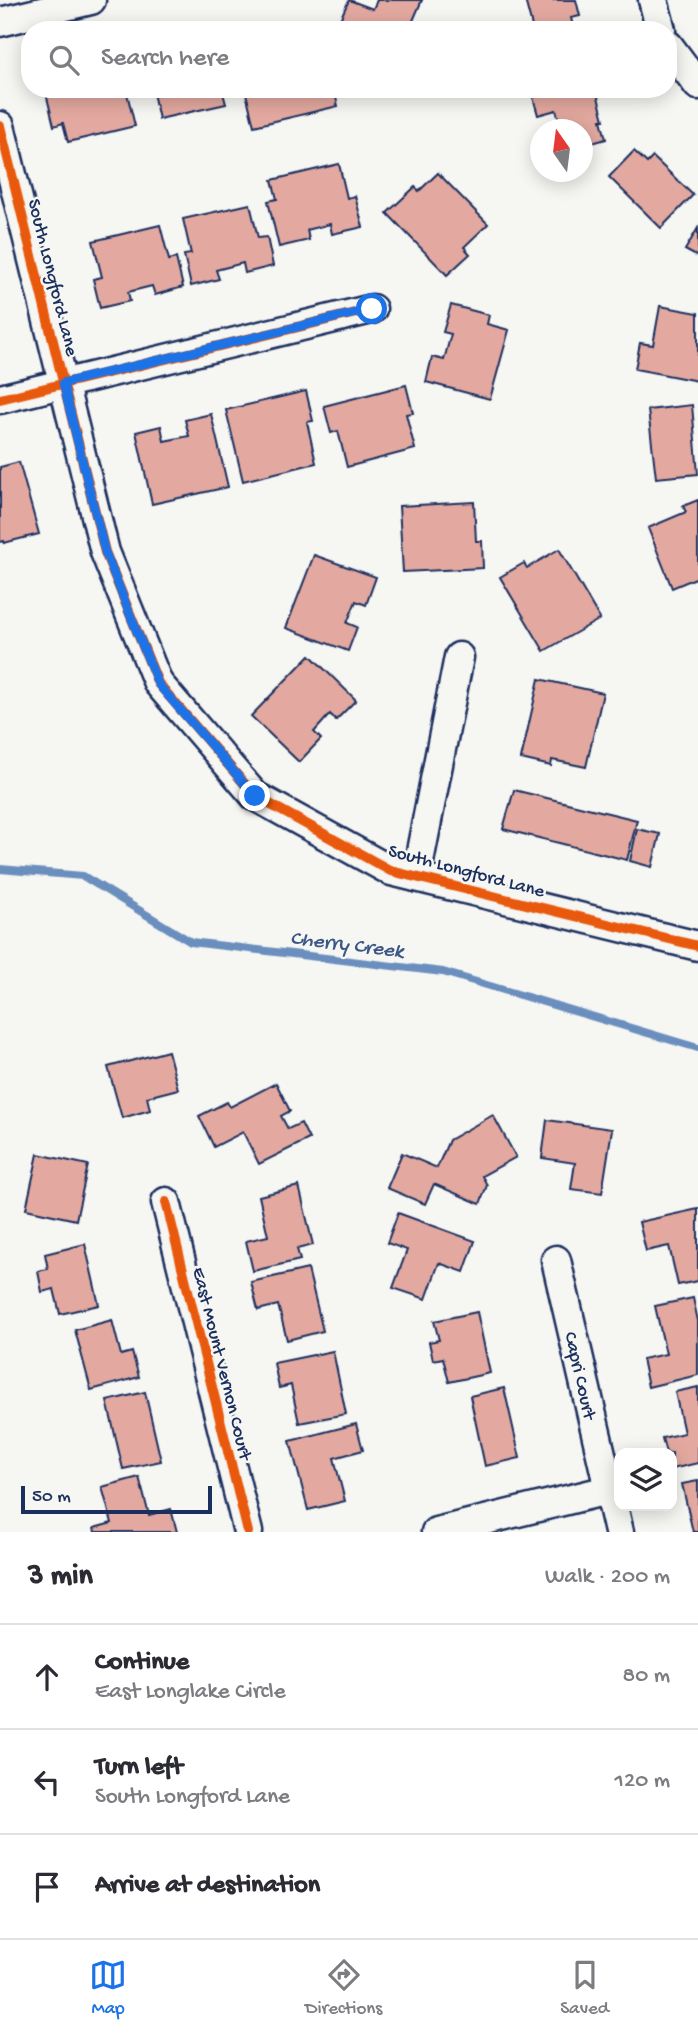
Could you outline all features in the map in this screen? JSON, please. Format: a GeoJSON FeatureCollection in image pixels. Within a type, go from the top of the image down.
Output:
{"type":"FeatureCollection","features":[{"type":"Feature","properties":{"kind":"street"},"geometry":{"type":"LineString","coordinates":[[0,22],[91,0]]}},
{"type":"Feature","properties":{"kind":"street"},"geometry":{"type":"LineString","coordinates":[[653,0],[659,21]]}},
{"type":"Feature","properties":{"kind":"street"},"geometry":{"type":"LineString","coordinates":[[677,57],[698,85]]}},
{"type":"Feature","properties":{"kind":"street","name":"South Longford Lane"},"geometry":{"type":"LineString","coordinates":[[0,126],[105,552],[158,684],[255,796],[391,871],[698,946]]}},
{"type":"Feature","properties":{"kind":"street"},"geometry":{"type":"LineString","coordinates":[[0,399],[372,309]]}},
{"type":"Feature","properties":{"kind":"street"},"geometry":{"type":"LineString","coordinates":[[415,877],[459,657]]}},
{"type":"Feature","properties":{"kind":"street","name":"East Mount Vernon Court"},"geometry":{"type":"LineString","coordinates":[[166,1202],[248,1532]]}},
{"type":"Feature","properties":{"kind":"street","name":"Capri Court"},"geometry":{"type":"LineString","coordinates":[[556,1260],[619,1532]]}},
{"type":"Feature","properties":{"kind":"street"},"geometry":{"type":"LineString","coordinates":[[436,1532],[608,1490]]}},
{"type":"Feature","properties":{"kind":"building"},"geometry":{"type":"Polygon","coordinates":[[[349,0],[373,9],[377,0],[422,0],[413,21],[339,21],[349,0]]]}},
{"type":"Feature","properties":{"kind":"building"},"geometry":{"type":"Polygon","coordinates":[[[525,0],[576,0],[580,16],[571,18],[572,21],[531,21],[525,0]]]}},
{"type":"Feature","properties":{"kind":"building"},"geometry":{"type":"Polygon","coordinates":[[[47,98],[128,98],[135,126],[68,142],[63,123],[54,126],[47,98]]]}},
{"type":"Feature","properties":{"kind":"building"},"geometry":{"type":"Polygon","coordinates":[[[154,98],[224,98],[226,104],[159,119],[154,98]]]}},
{"type":"Feature","properties":{"kind":"building"},"geometry":{"type":"Polygon","coordinates":[[[247,98],[336,98],[338,106],[254,126],[247,98]]]}},
{"type":"Feature","properties":{"kind":"building"},"geometry":{"type":"Polygon","coordinates":[[[533,98],[598,98],[606,139],[593,143],[593,119],[559,119],[556,110],[538,115],[533,98]]]}},
{"type":"Feature","properties":{"kind":"building"},"geometry":{"type":"Polygon","coordinates":[[[634,151],[647,163],[653,157],[693,195],[661,228],[609,177],[634,151]]]}},
{"type":"Feature","properties":{"kind":"building"},"geometry":{"type":"Polygon","coordinates":[[[339,164],[347,198],[355,196],[363,227],[332,234],[330,224],[307,230],[309,240],[279,247],[268,201],[277,199],[272,180],[339,164]]]}},
{"type":"Feature","properties":{"kind":"building"},"geometry":{"type":"Polygon","coordinates":[[[438,173],[488,224],[464,247],[470,254],[447,275],[387,213],[415,187],[419,191],[438,173]]]}},
{"type":"Feature","properties":{"kind":"building"},"geometry":{"type":"Polygon","coordinates":[[[250,204],[258,238],[267,237],[273,266],[245,273],[243,263],[216,270],[219,279],[191,286],[184,255],[191,254],[183,219],[250,204]]]}},
{"type":"Feature","properties":{"kind":"building"},"geometry":{"type":"Polygon","coordinates":[[[160,225],[169,260],[176,258],[183,287],[155,295],[152,286],[128,292],[130,301],[100,308],[93,279],[102,277],[93,241],[160,225]]]}},
{"type":"Feature","properties":{"kind":"building"},"geometry":{"type":"Polygon","coordinates":[[[698,228],[698,257],[685,250],[698,228]]]}},
{"type":"Feature","properties":{"kind":"building"},"geometry":{"type":"Polygon","coordinates":[[[451,305],[489,315],[487,324],[509,330],[490,399],[426,382],[432,357],[444,360],[451,334],[443,332],[451,305]]]}},
{"type":"Feature","properties":{"kind":"building"},"geometry":{"type":"Polygon","coordinates":[[[660,306],[698,313],[698,381],[635,369],[640,343],[653,345],[660,306]]]}},
{"type":"Feature","properties":{"kind":"building"},"geometry":{"type":"Polygon","coordinates":[[[406,385],[413,413],[406,414],[415,449],[347,467],[338,431],[331,433],[324,406],[406,385]]]}},
{"type":"Feature","properties":{"kind":"building"},"geometry":{"type":"Polygon","coordinates":[[[306,391],[313,421],[307,422],[316,463],[243,481],[226,410],[306,391]]]}},
{"type":"Feature","properties":{"kind":"building"},"geometry":{"type":"Polygon","coordinates":[[[692,405],[698,474],[656,478],[648,410],[692,405]]]}},
{"type":"Feature","properties":{"kind":"building"},"geometry":{"type":"Polygon","coordinates":[[[211,414],[228,487],[152,504],[136,432],[161,426],[164,441],[189,436],[185,420],[211,414]]]}},
{"type":"Feature","properties":{"kind":"building"},"geometry":{"type":"Polygon","coordinates":[[[19,462],[39,534],[4,543],[0,542],[0,467],[19,462]]]}},
{"type":"Feature","properties":{"kind":"building"},"geometry":{"type":"Polygon","coordinates":[[[698,500],[698,577],[672,588],[648,528],[686,512],[683,506],[698,500]]]}},
{"type":"Feature","properties":{"kind":"building"},"geometry":{"type":"Polygon","coordinates":[[[474,502],[476,541],[482,541],[483,568],[403,572],[399,506],[474,502]]]}},
{"type":"Feature","properties":{"kind":"building"},"geometry":{"type":"Polygon","coordinates":[[[559,549],[600,619],[544,651],[500,577],[524,563],[527,568],[559,549]]]}},
{"type":"Feature","properties":{"kind":"building"},"geometry":{"type":"Polygon","coordinates":[[[314,555],[376,577],[366,605],[356,601],[347,623],[357,627],[348,651],[286,628],[314,555]]]}},
{"type":"Feature","properties":{"kind":"building"},"geometry":{"type":"Polygon","coordinates":[[[310,655],[356,700],[336,720],[330,714],[314,732],[321,739],[299,762],[251,716],[310,655]]]}},
{"type":"Feature","properties":{"kind":"building"},"geometry":{"type":"Polygon","coordinates":[[[539,679],[603,693],[586,767],[552,760],[551,766],[521,759],[539,679]]]}},
{"type":"Feature","properties":{"kind":"building"},"geometry":{"type":"Polygon","coordinates":[[[514,790],[637,820],[627,860],[503,829],[514,790]]]}},
{"type":"Feature","properties":{"kind":"building"},"geometry":{"type":"Polygon","coordinates":[[[637,829],[660,834],[652,867],[630,861],[637,829]]]}},
{"type":"Feature","properties":{"kind":"building"},"geometry":{"type":"Polygon","coordinates":[[[168,1051],[178,1089],[147,1097],[150,1110],[122,1118],[108,1067],[168,1051]]]}},
{"type":"Feature","properties":{"kind":"building"},"geometry":{"type":"Polygon","coordinates":[[[276,1083],[290,1111],[281,1116],[288,1129],[301,1123],[309,1139],[259,1164],[243,1132],[214,1147],[199,1116],[227,1102],[230,1107],[276,1083]]]}},
{"type":"Feature","properties":{"kind":"building"},"geometry":{"type":"Polygon","coordinates":[[[493,1115],[516,1157],[482,1176],[487,1185],[480,1204],[434,1184],[425,1204],[387,1188],[402,1153],[437,1168],[449,1140],[493,1115]]]}},
{"type":"Feature","properties":{"kind":"building"},"geometry":{"type":"Polygon","coordinates":[[[547,1120],[612,1129],[602,1193],[571,1189],[575,1163],[542,1158],[547,1120]]]}},
{"type":"Feature","properties":{"kind":"building"},"geometry":{"type":"Polygon","coordinates":[[[38,1154],[88,1165],[76,1220],[26,1209],[38,1154]]]}},
{"type":"Feature","properties":{"kind":"building"},"geometry":{"type":"Polygon","coordinates":[[[299,1186],[313,1245],[297,1249],[300,1260],[253,1271],[246,1241],[268,1236],[259,1196],[299,1186]]]}},
{"type":"Feature","properties":{"kind":"building"},"geometry":{"type":"Polygon","coordinates":[[[698,1209],[698,1281],[678,1285],[669,1246],[646,1251],[639,1222],[698,1209]]]}},
{"type":"Feature","properties":{"kind":"building"},"geometry":{"type":"Polygon","coordinates":[[[398,1213],[475,1241],[464,1272],[439,1263],[426,1299],[393,1288],[407,1250],[387,1243],[398,1213]]]}},
{"type":"Feature","properties":{"kind":"building"},"geometry":{"type":"Polygon","coordinates":[[[85,1244],[99,1305],[60,1314],[54,1289],[42,1292],[38,1271],[48,1269],[45,1254],[85,1244]]]}},
{"type":"Feature","properties":{"kind":"building"},"geometry":{"type":"Polygon","coordinates":[[[308,1269],[323,1331],[287,1340],[278,1305],[258,1310],[251,1282],[308,1269]]]}},
{"type":"Feature","properties":{"kind":"building"},"geometry":{"type":"Polygon","coordinates":[[[693,1298],[698,1321],[698,1375],[648,1387],[642,1359],[666,1354],[655,1306],[693,1298]]]}},
{"type":"Feature","properties":{"kind":"building"},"geometry":{"type":"Polygon","coordinates":[[[477,1312],[490,1373],[449,1382],[443,1358],[433,1360],[429,1342],[439,1340],[434,1321],[477,1312]]]}},
{"type":"Feature","properties":{"kind":"building"},"geometry":{"type":"Polygon","coordinates":[[[112,1320],[121,1355],[132,1352],[139,1377],[91,1390],[75,1330],[112,1320]]]}},
{"type":"Feature","properties":{"kind":"building"},"geometry":{"type":"Polygon","coordinates":[[[333,1351],[346,1414],[299,1423],[291,1385],[279,1388],[274,1363],[333,1351]]]}},
{"type":"Feature","properties":{"kind":"building"},"geometry":{"type":"Polygon","coordinates":[[[698,1387],[698,1463],[677,1468],[677,1448],[665,1448],[662,1438],[684,1433],[675,1392],[698,1387]]]}},
{"type":"Feature","properties":{"kind":"building"},"geometry":{"type":"Polygon","coordinates":[[[504,1388],[520,1458],[485,1466],[470,1396],[504,1388]]]}},
{"type":"Feature","properties":{"kind":"building"},"geometry":{"type":"Polygon","coordinates":[[[145,1392],[161,1461],[123,1469],[107,1401],[145,1392]]]}},
{"type":"Feature","properties":{"kind":"building"},"geometry":{"type":"Polygon","coordinates":[[[356,1424],[363,1450],[334,1458],[345,1501],[308,1510],[290,1441],[356,1424]]]}},
{"type":"Feature","properties":{"kind":"building"},"geometry":{"type":"Polygon","coordinates":[[[139,1477],[149,1515],[171,1509],[177,1532],[95,1532],[94,1528],[112,1523],[102,1487],[139,1477]]]}},
{"type":"Feature","properties":{"kind":"building"},"geometry":{"type":"Polygon","coordinates":[[[698,1481],[698,1532],[693,1532],[682,1484],[698,1481]]]}},
{"type":"Feature","properties":{"kind":"waterway","name":"Cherry Creek"},"geometry":{"type":"LineString","coordinates":[[0,869],[83,876],[191,942],[443,972],[698,1048]]}},
{"type":"Feature","properties":{"kind":"cycle path"},"geometry":{"type":"LineString","coordinates":[[0,126],[105,552],[158,683],[255,796],[391,871],[698,946]]}},
{"type":"Feature","properties":{"kind":"cycle path"},"geometry":{"type":"LineString","coordinates":[[0,399],[372,309]]}},
{"type":"Feature","properties":{"kind":"cycle path"},"geometry":{"type":"LineString","coordinates":[[166,1202],[248,1532]]}},
{"type":"Feature","properties":{"kind":"route"},"geometry":{"type":"LineString","coordinates":[[255,796],[158,684],[105,552],[63,383],[372,309]]}}]}
